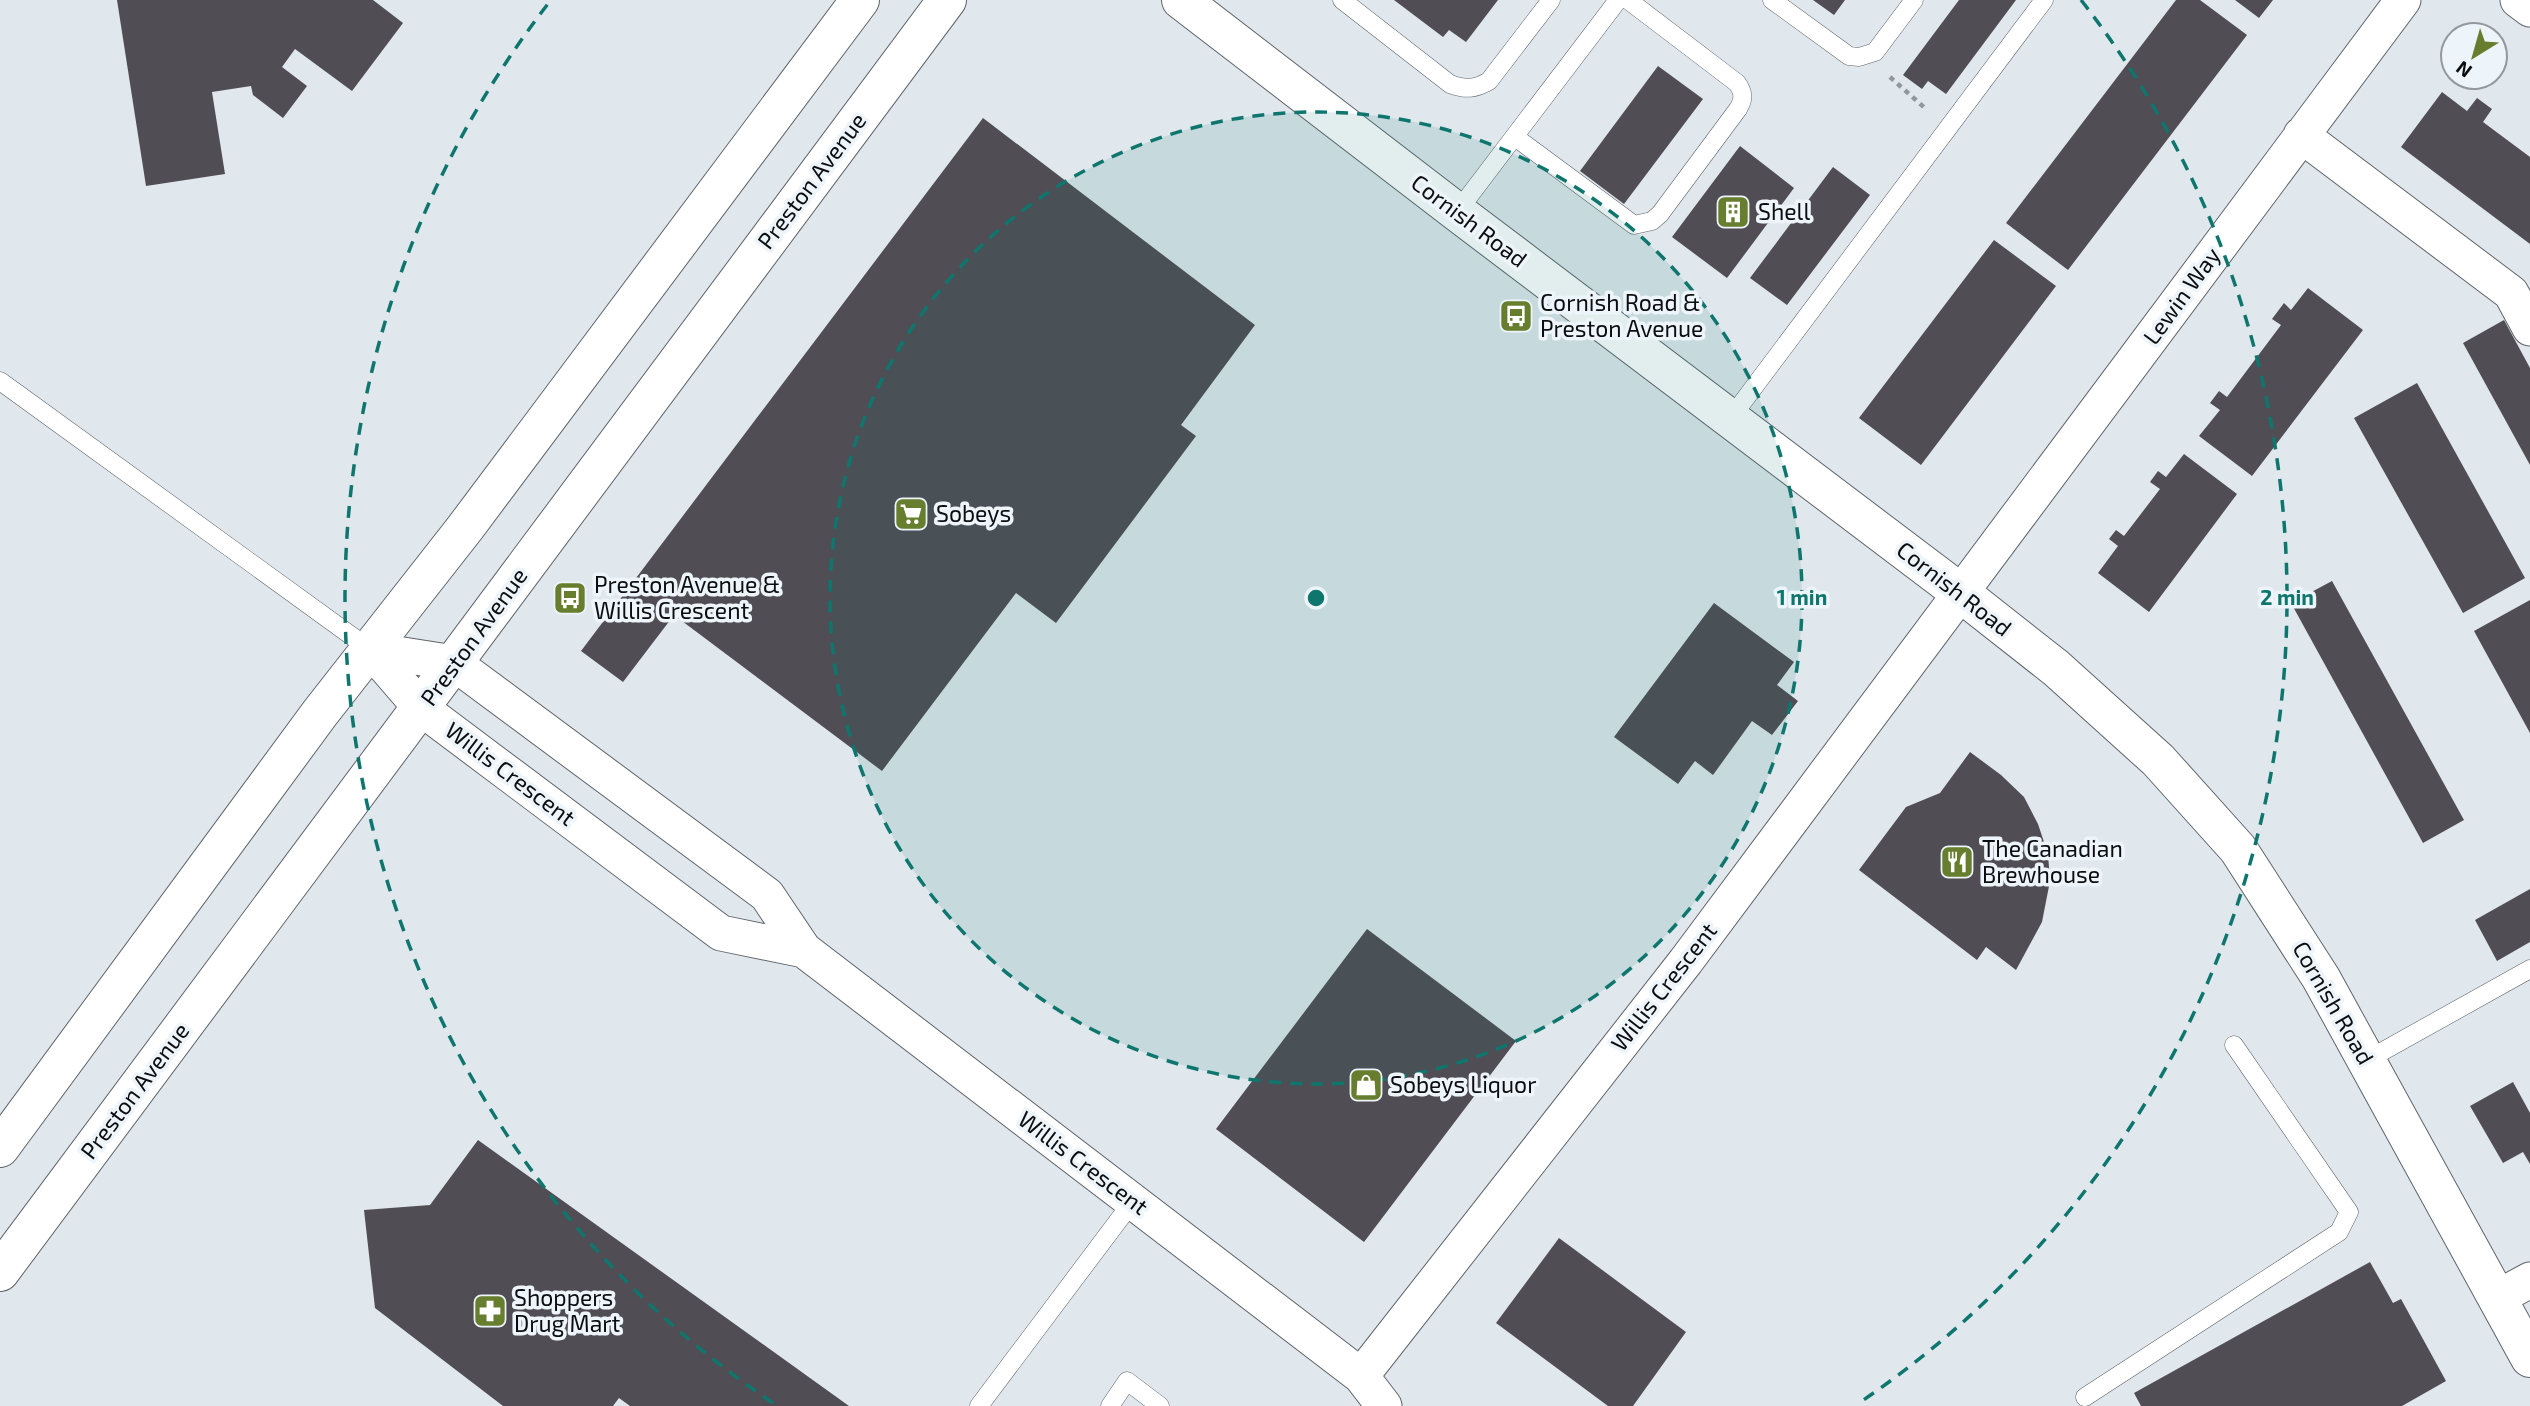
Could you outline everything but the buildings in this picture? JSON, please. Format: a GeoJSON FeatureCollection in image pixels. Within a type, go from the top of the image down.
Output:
{"type":"FeatureCollection","features":[{"type":"Feature","properties":{"kind":"main road"},"geometry":{"type":"LineString","coordinates":[[0,1148],[320,713],[371,650],[860,0]]}},
{"type":"Feature","properties":{"kind":"main road","name":"Preston Avenue"},"geometry":{"type":"LineString","coordinates":[[0,1272],[947,0]]}},
{"type":"Feature","properties":{"kind":"main road","name":"Cornish Road"},"geometry":{"type":"LineString","coordinates":[[1181,0],[1962,594],[2056,668],[2158,760],[2238,849],[2328,989],[2530,1358]]}},
{"type":"Feature","properties":{"kind":"street","name":"Lewin Way"},"geometry":{"type":"LineString","coordinates":[[1962,594],[2403,0]]}},
{"type":"Feature","properties":{"kind":"street"},"geometry":{"type":"LineString","coordinates":[[2518,0],[2530,9]]}},
{"type":"Feature","properties":{"kind":"street"},"geometry":{"type":"LineString","coordinates":[[2301,135],[2511,293],[2530,328]]}},
{"type":"Feature","properties":{"kind":"street","name":"Willis Crescent"},"geometry":{"type":"LineString","coordinates":[[1362,1376],[1686,961],[1962,594]]}},
{"type":"Feature","properties":{"kind":"street","name":"Willis Crescent"},"geometry":{"type":"LineString","coordinates":[[371,650],[454,663],[766,895],[804,950],[1362,1376],[1384,1406]]}},
{"type":"Feature","properties":{"kind":"street","name":"Willis Crescent"},"geometry":{"type":"LineString","coordinates":[[371,650],[421,708],[721,933],[804,950]]}},
{"type":"Feature","properties":{"kind":"street"},"geometry":{"type":"LineString","coordinates":[[2497,1298],[2530,1280]]}},
{"type":"Feature","properties":{"kind":"lane"},"geometry":{"type":"LineString","coordinates":[[1342,0],[1450,84],[1462,89],[1475,88],[1489,81],[1551,0]]}},
{"type":"Feature","properties":{"kind":"lane"},"geometry":{"type":"LineString","coordinates":[[1457,212],[1618,0]]}},
{"type":"Feature","properties":{"kind":"lane"},"geometry":{"type":"LineString","coordinates":[[1515,137],[1634,225],[1652,221],[1660,214],[1743,100],[1742,89],[1629,0]]}},
{"type":"Feature","properties":{"kind":"lane"},"geometry":{"type":"LineString","coordinates":[[1772,0],[1849,56],[1875,52],[1914,0]]}},
{"type":"Feature","properties":{"kind":"lane"},"geometry":{"type":"LineString","coordinates":[[1730,419],[2043,0]]}},
{"type":"Feature","properties":{"kind":"lane"},"geometry":{"type":"LineString","coordinates":[[0,381],[371,650]]}},
{"type":"Feature","properties":{"kind":"lane"},"geometry":{"type":"LineString","coordinates":[[2367,1060],[2530,969]]}},
{"type":"Feature","properties":{"kind":"lane"},"geometry":{"type":"LineString","coordinates":[[2085,1396],[2339,1232],[2349,1212],[2234,1045]]}},
{"type":"Feature","properties":{"kind":"lane"},"geometry":{"type":"LineString","coordinates":[[979,1406],[1133,1201]]}},
{"type":"Feature","properties":{"kind":"lane"},"geometry":{"type":"LineString","coordinates":[[1110,1406],[1127,1381],[1160,1406]]}},
{"type":"Feature","properties":{"kind":"path"},"geometry":{"type":"LineString","coordinates":[[1867,55],[1948,127]]}},
{"type":"Feature","properties":{"kind":"place","name":"Shell"},"geometry":{"type":"Point","coordinates":[1733,212]}},
{"type":"Feature","properties":{"kind":"place","name":"Cornish Road & Preston Avenue"},"geometry":{"type":"Point","coordinates":[1516,316]}},
{"type":"Feature","properties":{"kind":"place","name":"Sobeys"},"geometry":{"type":"Point","coordinates":[911,514]}},
{"type":"Feature","properties":{"kind":"place","name":"Preston Avenue & Willis Crescent"},"geometry":{"type":"Point","coordinates":[570,598]}},
{"type":"Feature","properties":{"kind":"place","name":"The Canadian Brewhouse"},"geometry":{"type":"Point","coordinates":[1957,862]}},
{"type":"Feature","properties":{"kind":"place","name":"Sobeys Liquor"},"geometry":{"type":"Point","coordinates":[1366,1085]}},
{"type":"Feature","properties":{"kind":"place","name":"Shoppers Drug Mart"},"geometry":{"type":"Point","coordinates":[490,1311]}}]}
